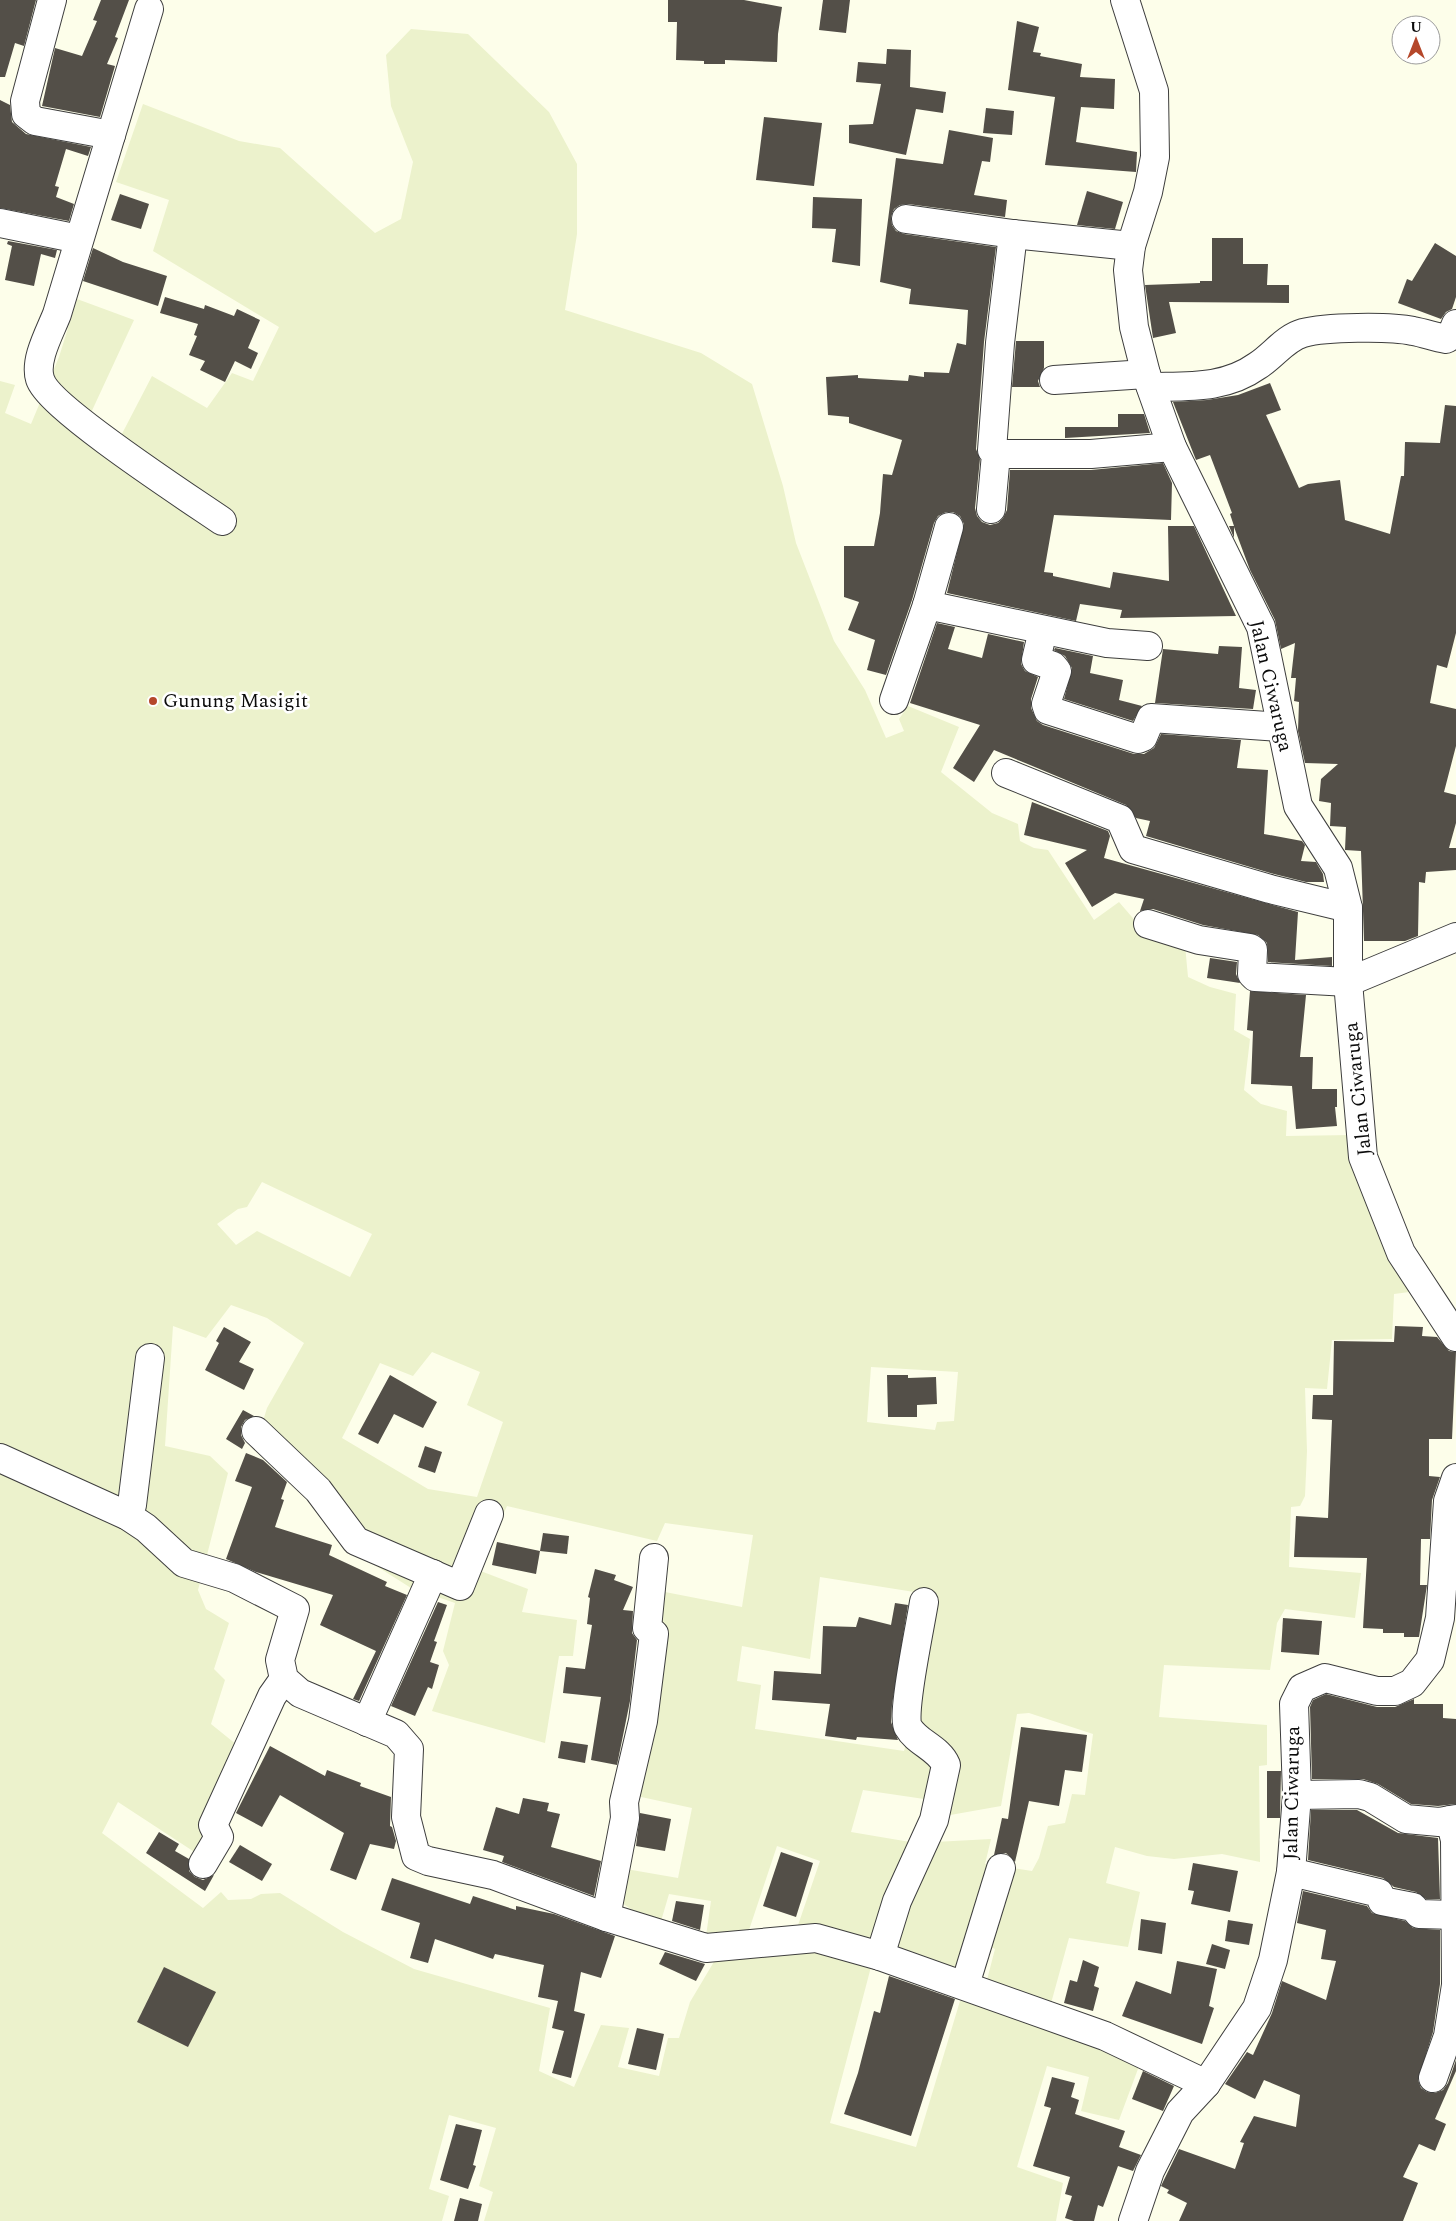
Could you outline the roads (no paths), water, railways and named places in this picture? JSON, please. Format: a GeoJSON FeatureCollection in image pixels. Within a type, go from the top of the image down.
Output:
{"type":"FeatureCollection","features":[{"type":"Feature","properties":{"kind":"street"},"geometry":{"type":"LineString","coordinates":[[52,0],[25,101],[26,114],[35,121],[111,135]]}},
{"type":"Feature","properties":{"kind":"street","name":"Jalan Ciwaruga"},"geometry":{"type":"LineString","coordinates":[[1125,0],[1154,91],[1155,157],[1148,192],[1131,246],[1128,270],[1134,327],[1149,380],[1172,447],[1261,626],[1298,806],[1338,868],[1348,908],[1348,982],[1363,1157],[1401,1253],[1456,1337]]}},
{"type":"Feature","properties":{"kind":"street"},"geometry":{"type":"LineString","coordinates":[[149,9],[126,77],[111,135],[57,314],[42,356],[40,380],[48,394],[72,416],[222,521]]}},
{"type":"Feature","properties":{"kind":"street"},"geometry":{"type":"LineString","coordinates":[[906,219],[1013,234],[1131,246]]}},
{"type":"Feature","properties":{"kind":"street"},"geometry":{"type":"LineString","coordinates":[[0,223],[79,239]]}},
{"type":"Feature","properties":{"kind":"street"},"geometry":{"type":"LineString","coordinates":[[1013,234],[1000,343],[992,450],[996,454],[1091,454],[1172,447]]}},
{"type":"Feature","properties":{"kind":"street"},"geometry":{"type":"LineString","coordinates":[[1054,380],[1149,380],[1202,386],[1238,377],[1256,367],[1288,340],[1308,331],[1392,328],[1446,339],[1451,336],[1456,324]]}},
{"type":"Feature","properties":{"kind":"street"},"geometry":{"type":"LineString","coordinates":[[991,509],[996,454]]}},
{"type":"Feature","properties":{"kind":"street"},"geometry":{"type":"LineString","coordinates":[[894,700],[927,605],[949,528]]}},
{"type":"Feature","properties":{"kind":"street"},"geometry":{"type":"LineString","coordinates":[[927,605],[1107,643],[1148,646]]}},
{"type":"Feature","properties":{"kind":"street"},"geometry":{"type":"LineString","coordinates":[[1043,630],[1036,660],[1054,666],[1057,671],[1046,704],[1048,710],[1138,739],[1143,737],[1148,720],[1151,718],[1281,727]]}},
{"type":"Feature","properties":{"kind":"street"},"geometry":{"type":"LineString","coordinates":[[1006,773],[1120,819],[1132,849],[1270,890],[1348,908]]}},
{"type":"Feature","properties":{"kind":"street"},"geometry":{"type":"LineString","coordinates":[[1148,924],[1199,940],[1250,948],[1253,950],[1252,974],[1255,977],[1348,982],[1456,937]]}},
{"type":"Feature","properties":{"kind":"street"},"geometry":{"type":"LineString","coordinates":[[128,1516],[132,1504],[150,1358]]}},
{"type":"Feature","properties":{"kind":"street"},"geometry":{"type":"LineString","coordinates":[[256,1431],[318,1490],[356,1541],[460,1586],[489,1514]]}},
{"type":"Feature","properties":{"kind":"street"},"geometry":{"type":"LineString","coordinates":[[0,1458],[128,1516],[146,1528],[184,1563],[234,1578],[295,1609],[280,1660],[284,1679],[300,1693],[396,1734],[408,1749],[406,1817],[416,1856],[428,1861],[493,1875],[606,1917],[706,1948],[816,1938],[880,1956],[1105,2036],[1206,2084]]}},
{"type":"Feature","properties":{"kind":"street","name":"Jalan Ciwaruga"},"geometry":{"type":"LineString","coordinates":[[1133,2221],[1150,2172],[1180,2112],[1206,2084],[1257,2008],[1272,1960],[1291,1872],[1297,1795],[1294,1704],[1302,1688],[1325,1678],[1377,1691],[1395,1691],[1412,1684],[1430,1660],[1440,1618],[1448,1501],[1456,1478]]}},
{"type":"Feature","properties":{"kind":"street"},"geometry":{"type":"LineString","coordinates":[[606,1917],[625,1818],[624,1802],[643,1721],[654,1634],[647,1628],[654,1558]]}},
{"type":"Feature","properties":{"kind":"street"},"geometry":{"type":"LineString","coordinates":[[367,1722],[433,1574]]}},
{"type":"Feature","properties":{"kind":"street"},"geometry":{"type":"LineString","coordinates":[[880,1956],[897,1901],[934,1820],[946,1765],[943,1758],[911,1732],[906,1725],[924,1602]]}},
{"type":"Feature","properties":{"kind":"street"},"geometry":{"type":"LineString","coordinates":[[203,1864],[218,1838],[213,1825],[272,1696],[284,1679]]}},
{"type":"Feature","properties":{"kind":"street"},"geometry":{"type":"LineString","coordinates":[[1297,1795],[1359,1794],[1370,1796],[1406,1819],[1439,1822],[1453,1820],[1455,1840],[1456,1985],[1448,2036],[1433,2078]]}},
{"type":"Feature","properties":{"kind":"street"},"geometry":{"type":"LineString","coordinates":[[965,1985],[1001,1868]]}},
{"type":"Feature","properties":{"kind":"street"},"geometry":{"type":"LineString","coordinates":[[1291,1872],[1379,1893],[1382,1901],[1413,1907],[1419,1914],[1455,1915]]}},
{"type":"Feature","properties":{"kind":"place","name":"Gunung Masigit"},"geometry":{"type":"Point","coordinates":[153,701]}}]}
